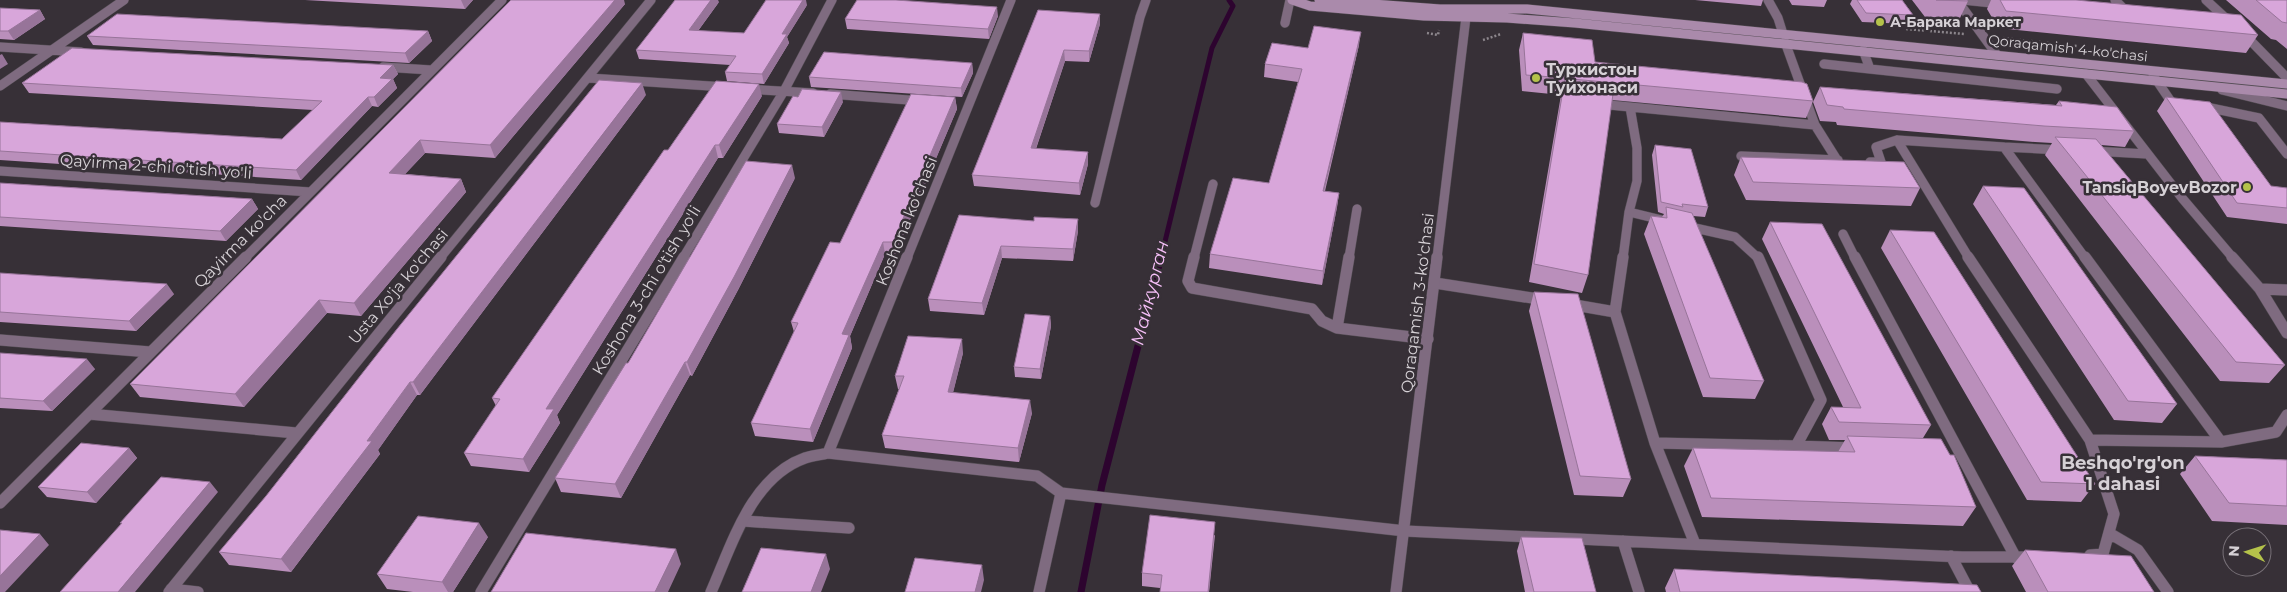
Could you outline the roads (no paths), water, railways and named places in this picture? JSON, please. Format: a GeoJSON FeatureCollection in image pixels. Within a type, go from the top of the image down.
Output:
{"type":"FeatureCollection","features":[{"type":"Feature","properties":{"kind":"main road","name":"Qoraqamish 4-ko'chasi"},"geometry":{"type":"LineString","coordinates":[[1291,0],[1310,6],[1424,16],[1575,23],[1784,38],[1997,55],[2287,84]]}},
{"type":"Feature","properties":{"kind":"main road","name":"Qoraqamish 4-ko'chasi"},"geometry":{"type":"LineString","coordinates":[[1320,0],[1457,4],[1476,8],[1527,9],[1784,38],[1863,50],[2287,94]]}},
{"type":"Feature","properties":{"kind":"main road"},"geometry":{"type":"LineString","coordinates":[[1457,4],[1466,17],[1476,8],[1473,0]]}},
{"type":"Feature","properties":{"kind":"street"},"geometry":{"type":"LineString","coordinates":[[0,86],[124,0]]}},
{"type":"Feature","properties":{"kind":"street","name":"Qayirma ko'cha"},"geometry":{"type":"LineString","coordinates":[[0,503],[502,0]]}},
{"type":"Feature","properties":{"kind":"street","name":"Usta Xo'ja ko'chasi"},"geometry":{"type":"LineString","coordinates":[[170,590],[296,433],[652,0]]}},
{"type":"Feature","properties":{"kind":"street","name":"Koshona 3-chi o'tish yo'li"},"geometry":{"type":"LineString","coordinates":[[481,592],[784,91],[832,0]]}},
{"type":"Feature","properties":{"kind":"street","name":"Koshona ko'chasi"},"geometry":{"type":"LineString","coordinates":[[828,453],[964,104],[1011,0]]}},
{"type":"Feature","properties":{"kind":"street"},"geometry":{"type":"LineString","coordinates":[[1095,202],[1140,17],[1146,0]]}},
{"type":"Feature","properties":{"kind":"street"},"geometry":{"type":"LineString","coordinates":[[1285,23],[1291,0]]}},
{"type":"Feature","properties":{"kind":"street"},"geometry":{"type":"LineString","coordinates":[[1740,156],[1842,160],[1814,125],[1778,18],[1768,0]]}},
{"type":"Feature","properties":{"kind":"street"},"geometry":{"type":"LineString","coordinates":[[1957,0],[1997,55]]}},
{"type":"Feature","properties":{"kind":"street"},"geometry":{"type":"LineString","coordinates":[[1963,0],[2012,4]]}},
{"type":"Feature","properties":{"kind":"street"},"geometry":{"type":"LineString","coordinates":[[2115,0],[2130,16]]}},
{"type":"Feature","properties":{"kind":"street"},"geometry":{"type":"LineString","coordinates":[[2206,0],[2287,78]]}},
{"type":"Feature","properties":{"kind":"street"},"geometry":{"type":"LineString","coordinates":[[2121,15],[2140,16]]}},
{"type":"Feature","properties":{"kind":"street","name":"Qoraqamish 3-ko'chasi"},"geometry":{"type":"LineString","coordinates":[[1396,592],[1405,531],[1466,17]]}},
{"type":"Feature","properties":{"kind":"street"},"geometry":{"type":"LineString","coordinates":[[2216,24],[2235,26]]}},
{"type":"Feature","properties":{"kind":"street"},"geometry":{"type":"LineString","coordinates":[[0,47],[90,52]]}},
{"type":"Feature","properties":{"kind":"street"},"geometry":{"type":"LineString","coordinates":[[1863,50],[1870,69]]}},
{"type":"Feature","properties":{"kind":"street"},"geometry":{"type":"LineString","coordinates":[[1824,64],[2057,89]]}},
{"type":"Feature","properties":{"kind":"street"},"geometry":{"type":"LineString","coordinates":[[373,67],[431,70]]}},
{"type":"Feature","properties":{"kind":"street"},"geometry":{"type":"LineString","coordinates":[[2150,70],[2172,103],[2213,107],[2259,118],[2287,154]]}},
{"type":"Feature","properties":{"kind":"street"},"geometry":{"type":"LineString","coordinates":[[2086,74],[2115,117],[2260,289],[2287,333]]}},
{"type":"Feature","properties":{"kind":"street"},"geometry":{"type":"LineString","coordinates":[[589,78],[930,102]]}},
{"type":"Feature","properties":{"kind":"street"},"geometry":{"type":"LineString","coordinates":[[2214,87],[2277,105],[2287,106]]}},
{"type":"Feature","properties":{"kind":"street"},"geometry":{"type":"LineString","coordinates":[[1590,103],[1814,125]]}},
{"type":"Feature","properties":{"kind":"street"},"geometry":{"type":"LineString","coordinates":[[1630,107],[1637,148],[1637,181],[1629,212],[1615,312],[1655,443],[1695,544]]}},
{"type":"Feature","properties":{"kind":"street"},"geometry":{"type":"LineString","coordinates":[[1889,162],[1876,147],[1898,140],[2147,154]]}},
{"type":"Feature","properties":{"kind":"street"},"geometry":{"type":"LineString","coordinates":[[1898,140],[1954,235],[2090,440],[2114,514],[2103,554],[2074,556]]}},
{"type":"Feature","properties":{"kind":"street"},"geometry":{"type":"LineString","coordinates":[[2004,147],[2221,442]]}},
{"type":"Feature","properties":{"kind":"street"},"geometry":{"type":"LineString","coordinates":[[1864,161],[1912,164]]}},
{"type":"Feature","properties":{"kind":"street","name":"Qayirma 2-chi o'tish yo'li"},"geometry":{"type":"LineString","coordinates":[[0,171],[310,192]]}},
{"type":"Feature","properties":{"kind":"street"},"geometry":{"type":"LineString","coordinates":[[1213,184],[1188,281],[1192,288],[1312,309],[1322,321],[1336,328],[1428,339]]}},
{"type":"Feature","properties":{"kind":"street"},"geometry":{"type":"LineString","coordinates":[[1336,328],[1357,209]]}},
{"type":"Feature","properties":{"kind":"street"},"geometry":{"type":"LineString","coordinates":[[1629,212],[1735,237],[1757,255],[1822,400],[1796,446]]}},
{"type":"Feature","properties":{"kind":"street"},"geometry":{"type":"LineString","coordinates":[[1843,234],[1952,451],[2016,558]]}},
{"type":"Feature","properties":{"kind":"street"},"geometry":{"type":"LineString","coordinates":[[1435,283],[1615,312]]}},
{"type":"Feature","properties":{"kind":"street"},"geometry":{"type":"LineString","coordinates":[[2260,289],[2287,290]]}},
{"type":"Feature","properties":{"kind":"street"},"geometry":{"type":"LineString","coordinates":[[0,340],[150,352]]}},
{"type":"Feature","properties":{"kind":"street"},"geometry":{"type":"LineString","coordinates":[[89,414],[296,433]]}},
{"type":"Feature","properties":{"kind":"street"},"geometry":{"type":"LineString","coordinates":[[2090,440],[2221,442],[2276,432],[2287,415]]}},
{"type":"Feature","properties":{"kind":"street"},"geometry":{"type":"LineString","coordinates":[[1655,443],[1872,448]]}},
{"type":"Feature","properties":{"kind":"street"},"geometry":{"type":"LineString","coordinates":[[711,592],[743,521],[759,493],[774,477],[804,458],[828,453],[1037,476],[1061,493],[1405,531],[1951,556],[2016,558],[2045,556]]}},
{"type":"Feature","properties":{"kind":"street"},"geometry":{"type":"LineString","coordinates":[[1039,592],[1061,493]]}},
{"type":"Feature","properties":{"kind":"street"},"geometry":{"type":"LineString","coordinates":[[743,521],[849,528]]}},
{"type":"Feature","properties":{"kind":"street"},"geometry":{"type":"LineString","coordinates":[[2109,533],[2138,550],[2168,592]]}},
{"type":"Feature","properties":{"kind":"street"},"geometry":{"type":"LineString","coordinates":[[1623,541],[1639,592]]}},
{"type":"Feature","properties":{"kind":"street"},"geometry":{"type":"LineString","coordinates":[[1951,556],[1970,592]]}},
{"type":"Feature","properties":{"kind":"street"},"geometry":{"type":"LineString","coordinates":[[170,590],[198,592]]}},
{"type":"Feature","properties":{"kind":"waterway","name":"Майкурган"},"geometry":{"type":"LineString","coordinates":[[1161,258],[1212,48],[1233,6],[1229,0]]}},
{"type":"Feature","properties":{"kind":"waterway","name":"Майкурган"},"geometry":{"type":"LineString","coordinates":[[1081,592],[1102,485],[1161,257]]}},
{"type":"Feature","properties":{"kind":"place","name":"А-Барака Маркет"},"geometry":{"type":"Point","coordinates":[1880,22]}},
{"type":"Feature","properties":{"kind":"place","name":"Туркистон Туйхонаси"},"geometry":{"type":"Point","coordinates":[1536,78]}},
{"type":"Feature","properties":{"kind":"place","name":"TansiqBoyevBozor"},"geometry":{"type":"Point","coordinates":[2247,187]}},
{"type":"Feature","properties":{"kind":"district","name":"Beshqo'rg'on 1 dahasi"},"geometry":{"type":"Point","coordinates":[2123,473]}}]}
